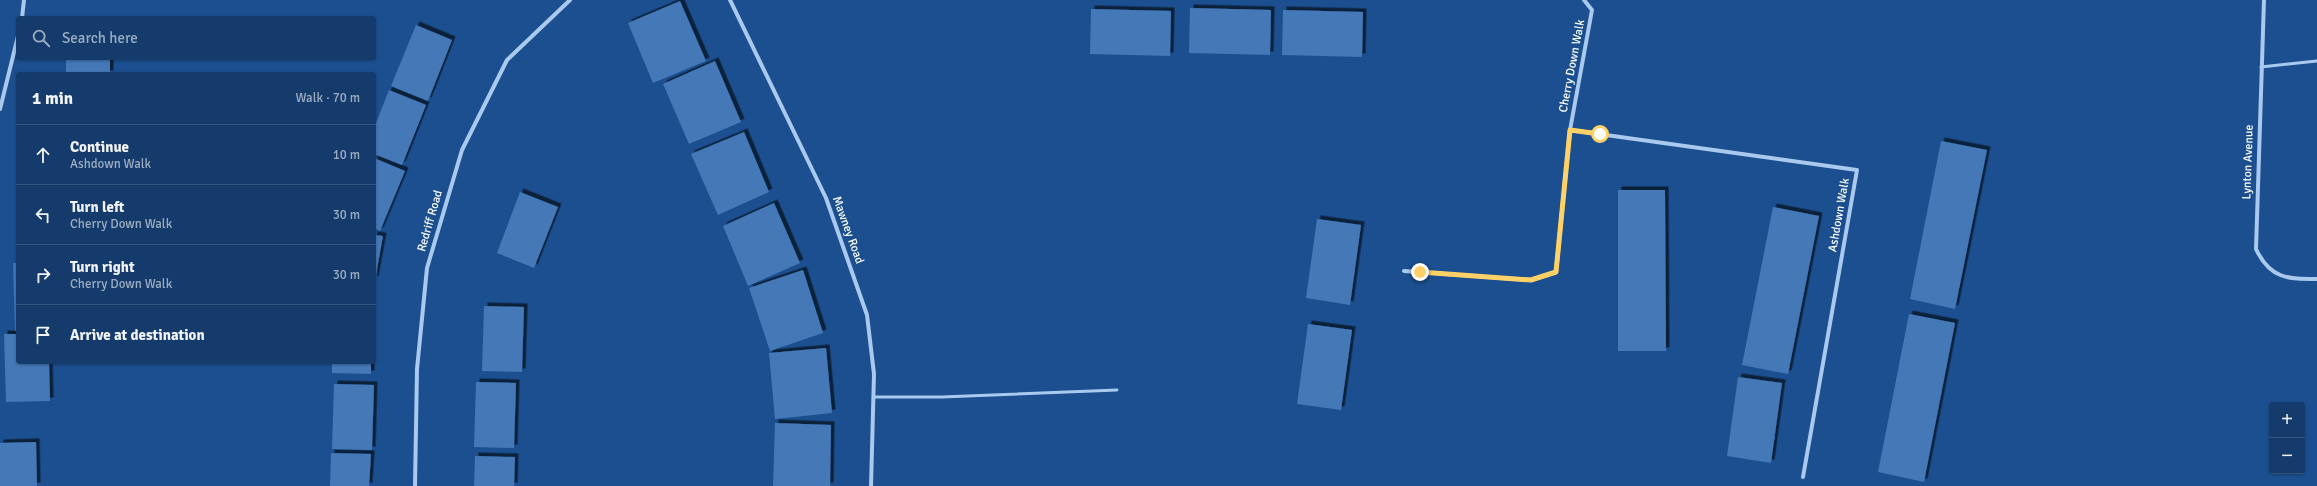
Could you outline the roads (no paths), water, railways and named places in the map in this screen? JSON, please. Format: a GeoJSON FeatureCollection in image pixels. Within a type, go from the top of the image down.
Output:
{"type":"FeatureCollection","features":[{"type":"Feature","properties":{"kind":"street"},"geometry":{"type":"LineString","coordinates":[[22,16],[24,0]]}},
{"type":"Feature","properties":{"kind":"street","name":"Redriff Road"},"geometry":{"type":"LineString","coordinates":[[415,486],[417,369],[427,268],[462,150],[507,60],[570,0]]}},
{"type":"Feature","properties":{"kind":"street","name":"Mawney Road"},"geometry":{"type":"LineString","coordinates":[[730,0],[826,198],[867,315],[873,353],[874,397],[871,486]]}},
{"type":"Feature","properties":{"kind":"street","name":"Cherry Down Walk"},"geometry":{"type":"LineString","coordinates":[[1404,271],[1531,280],[1556,272],[1570,130],[1592,10],[1584,0]]}},
{"type":"Feature","properties":{"kind":"street","name":"Lynton Avenue"},"geometry":{"type":"LineString","coordinates":[[2264,0],[2256,249],[2263,263],[2287,279],[2317,279]]}},
{"type":"Feature","properties":{"kind":"street"},"geometry":{"type":"LineString","coordinates":[[0,109],[16,44]]}},
{"type":"Feature","properties":{"kind":"street","name":"Ashdown Walk"},"geometry":{"type":"LineString","coordinates":[[1570,130],[1857,170],[1803,477]]}},
{"type":"Feature","properties":{"kind":"lane"},"geometry":{"type":"LineString","coordinates":[[2261,67],[2317,61]]}},
{"type":"Feature","properties":{"kind":"lane"},"geometry":{"type":"LineString","coordinates":[[874,397],[942,397],[1117,390]]}}]}
